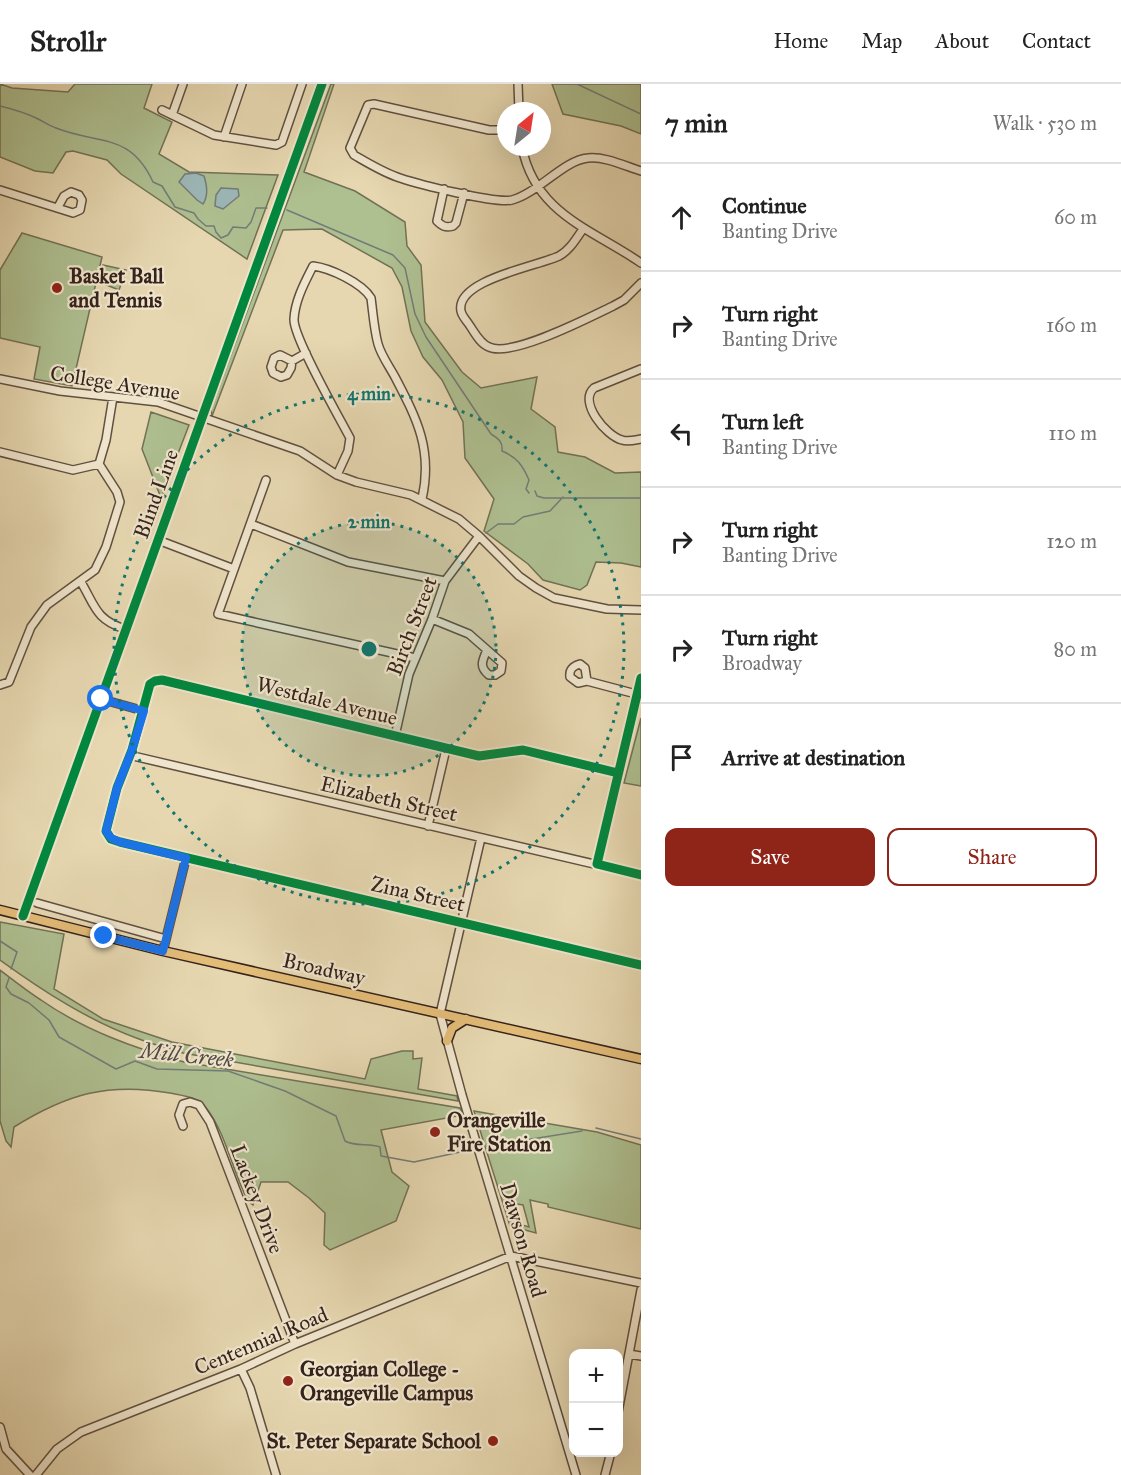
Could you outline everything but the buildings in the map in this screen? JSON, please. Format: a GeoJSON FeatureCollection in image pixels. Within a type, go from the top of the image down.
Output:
{"type":"FeatureCollection","features":[{"type":"Feature","properties":{"kind":"main road","name":"Broadway"},"geometry":{"type":"LineString","coordinates":[[0,910],[163,951],[641,1059]]}},
{"type":"Feature","properties":{"kind":"main road"},"geometry":{"type":"LineString","coordinates":[[447,1041],[452,1028],[466,1019]]}},
{"type":"Feature","properties":{"kind":"street"},"geometry":{"type":"LineString","coordinates":[[172,115],[183,84]]}},
{"type":"Feature","properties":{"kind":"street"},"geometry":{"type":"LineString","coordinates":[[224,137],[242,84]]}},
{"type":"Feature","properties":{"kind":"street"},"geometry":{"type":"LineString","coordinates":[[162,110],[214,135],[276,145],[282,142],[302,84]]}},
{"type":"Feature","properties":{"kind":"street","name":"Blind Line"},"geometry":{"type":"LineString","coordinates":[[23,916],[322,84]]}},
{"type":"Feature","properties":{"kind":"street"},"geometry":{"type":"LineString","coordinates":[[518,84],[519,102]]}},
{"type":"Feature","properties":{"kind":"street"},"geometry":{"type":"LineString","coordinates":[[497,130],[374,104],[368,105],[350,148],[351,153],[398,177],[502,201],[513,200],[538,187],[576,160],[595,158],[641,171]]}},
{"type":"Feature","properties":{"kind":"street"},"geometry":{"type":"LineString","coordinates":[[525,156],[538,187],[562,214],[641,263]]}},
{"type":"Feature","properties":{"kind":"street"},"geometry":{"type":"LineString","coordinates":[[444,189],[437,220],[441,226],[453,226],[456,223],[464,193]]}},
{"type":"Feature","properties":{"kind":"street"},"geometry":{"type":"LineString","coordinates":[[0,190],[58,207]]}},
{"type":"Feature","properties":{"kind":"street"},"geometry":{"type":"LineString","coordinates":[[583,229],[573,244],[558,256],[479,284],[466,294],[461,304],[461,313],[482,343],[495,349],[536,341],[614,306],[624,300],[641,283]]}},
{"type":"Feature","properties":{"kind":"street"},"geometry":{"type":"LineString","coordinates":[[337,475],[348,451],[350,438],[294,325],[301,291],[313,266],[325,267],[352,281],[371,298],[378,345],[416,416],[420,429],[426,463],[422,499]]}},
{"type":"Feature","properties":{"kind":"street"},"geometry":{"type":"LineString","coordinates":[[292,361],[306,352]]}},
{"type":"Feature","properties":{"kind":"street"},"geometry":{"type":"LineString","coordinates":[[641,369],[594,388],[589,392],[588,397],[598,422],[605,431],[623,441],[641,439]]}},
{"type":"Feature","properties":{"kind":"street","name":"College Avenue"},"geometry":{"type":"LineString","coordinates":[[0,379],[60,392],[158,402],[300,451],[337,475],[356,482],[411,495],[459,519],[519,576],[554,598],[607,609],[641,610]]}},
{"type":"Feature","properties":{"kind":"street"},"geometry":{"type":"LineString","coordinates":[[0,685],[9,681],[31,627],[45,608],[95,570],[101,559],[120,502],[117,492],[99,464],[106,440],[113,397]]}},
{"type":"Feature","properties":{"kind":"street"},"geometry":{"type":"LineString","coordinates":[[0,452],[73,470],[99,464]]}},
{"type":"Feature","properties":{"kind":"street"},"geometry":{"type":"LineString","coordinates":[[266,480],[218,614],[415,658]]}},
{"type":"Feature","properties":{"kind":"street"},"geometry":{"type":"LineString","coordinates":[[251,524],[348,562],[445,580]]}},
{"type":"Feature","properties":{"kind":"street","name":"Birch Street"},"geometry":{"type":"LineString","coordinates":[[395,736],[409,674],[432,619],[445,580],[479,536]]}},
{"type":"Feature","properties":{"kind":"street"},"geometry":{"type":"LineString","coordinates":[[158,540],[234,569]]}},
{"type":"Feature","properties":{"kind":"street"},"geometry":{"type":"LineString","coordinates":[[81,582],[102,619],[125,629]]}},
{"type":"Feature","properties":{"kind":"street"},"geometry":{"type":"LineString","coordinates":[[432,619],[469,634],[487,650]]}},
{"type":"Feature","properties":{"kind":"street"},"geometry":{"type":"LineString","coordinates":[[597,864],[641,678]]}},
{"type":"Feature","properties":{"kind":"street","name":"Westdale Avenue"},"geometry":{"type":"LineString","coordinates":[[144,711],[150,684],[162,680],[479,756],[523,750],[618,773]]}},
{"type":"Feature","properties":{"kind":"street"},"geometry":{"type":"LineString","coordinates":[[587,681],[636,694]]}},
{"type":"Feature","properties":{"kind":"street"},"geometry":{"type":"LineString","coordinates":[[101,699],[144,711],[129,755]]}},
{"type":"Feature","properties":{"kind":"street"},"geometry":{"type":"LineString","coordinates":[[428,825],[446,749]]}},
{"type":"Feature","properties":{"kind":"street","name":"Elizabeth Street"},"geometry":{"type":"LineString","coordinates":[[129,755],[641,874]]}},
{"type":"Feature","properties":{"kind":"street","name":"Zina Street"},"geometry":{"type":"LineString","coordinates":[[129,755],[117,788],[106,831],[111,838],[120,842],[641,965]]}},
{"type":"Feature","properties":{"kind":"street"},"geometry":{"type":"LineString","coordinates":[[440,1014],[481,838]]}},
{"type":"Feature","properties":{"kind":"street"},"geometry":{"type":"LineString","coordinates":[[163,951],[186,858]]}},
{"type":"Feature","properties":{"kind":"street"},"geometry":{"type":"LineString","coordinates":[[37,903],[166,939]]}},
{"type":"Feature","properties":{"kind":"street","name":"Dawson Road"},"geometry":{"type":"LineString","coordinates":[[440,1014],[576,1475]]}},
{"type":"Feature","properties":{"kind":"street","name":"Lackey Drive"},"geometry":{"type":"LineString","coordinates":[[183,1126],[179,1115],[183,1104],[190,1101],[199,1105],[210,1122],[295,1344]]}},
{"type":"Feature","properties":{"kind":"street"},"geometry":{"type":"LineString","coordinates":[[511,1256],[641,1283]]}},
{"type":"Feature","properties":{"kind":"street","name":"Centennial Road"},"geometry":{"type":"LineString","coordinates":[[36,1475],[57,1449],[81,1432],[241,1369],[295,1344],[511,1256]]}},
{"type":"Feature","properties":{"kind":"street"},"geometry":{"type":"LineString","coordinates":[[620,1403],[641,1290]]}},
{"type":"Feature","properties":{"kind":"street"},"geometry":{"type":"LineString","coordinates":[[629,1354],[641,1356]]}},
{"type":"Feature","properties":{"kind":"street"},"geometry":{"type":"LineString","coordinates":[[241,1369],[250,1388],[276,1475]]}},
{"type":"Feature","properties":{"kind":"street"},"geometry":{"type":"LineString","coordinates":[[0,1427],[6,1449],[30,1475]]}},
{"type":"Feature","properties":{"kind":"street"},"geometry":{"type":"LineString","coordinates":[[605,1475],[610,1457]]}},
{"type":"Feature","properties":{"kind":"green space"},"geometry":{"type":"Polygon","coordinates":[[[0,84],[12,88],[68,92],[75,84],[152,84],[144,108],[172,122],[159,154],[189,172],[278,175],[247,259],[121,174],[107,160],[73,151],[66,152],[53,173],[35,171],[0,157],[0,84]]]}},
{"type":"Feature","properties":{"kind":"green space"},"geometry":{"type":"Polygon","coordinates":[[[331,84],[334,84],[304,172],[355,191],[405,222],[407,246],[421,265],[425,322],[462,372],[481,388],[537,377],[531,409],[555,427],[558,452],[585,457],[615,473],[641,472],[641,567],[596,562],[587,585],[580,590],[543,580],[528,564],[484,531],[494,499],[465,458],[463,422],[442,380],[423,357],[411,331],[402,287],[392,268],[322,229],[283,230],[212,416],[211,409],[331,84]]]}},
{"type":"Feature","properties":{"kind":"green space"},"geometry":{"type":"Polygon","coordinates":[[[552,84],[641,84],[641,134],[621,126],[563,114],[552,84]]]}},
{"type":"Feature","properties":{"kind":"green space"},"geometry":{"type":"Polygon","coordinates":[[[22,233],[102,257],[72,386],[34,379],[40,347],[0,338],[0,270],[22,233]]]}},
{"type":"Feature","properties":{"kind":"green space"},"geometry":{"type":"Polygon","coordinates":[[[103,265],[126,270],[119,290],[99,282],[103,265]]]}},
{"type":"Feature","properties":{"kind":"green space"},"geometry":{"type":"Polygon","coordinates":[[[151,412],[189,425],[161,498],[142,449],[151,412]]]}},
{"type":"Feature","properties":{"kind":"green space"},"geometry":{"type":"Polygon","coordinates":[[[641,718],[641,786],[624,783],[641,718]]]}},
{"type":"Feature","properties":{"kind":"green space"},"geometry":{"type":"Polygon","coordinates":[[[0,922],[64,934],[54,989],[103,1019],[172,1042],[365,1079],[371,1059],[402,1051],[413,1051],[413,1059],[422,1058],[418,1089],[457,1096],[458,1101],[183,1053],[120,1032],[67,1004],[0,960],[0,922]]]}},
{"type":"Feature","properties":{"kind":"green space"},"geometry":{"type":"Polygon","coordinates":[[[0,970],[36,997],[74,1020],[110,1037],[165,1057],[460,1108],[463,1115],[381,1130],[392,1172],[409,1186],[396,1221],[330,1250],[324,1245],[325,1213],[288,1182],[261,1182],[253,1205],[248,1201],[214,1119],[204,1105],[191,1098],[148,1090],[107,1090],[89,1093],[52,1106],[14,1127],[11,1147],[6,1141],[0,1121],[0,970]]]}},
{"type":"Feature","properties":{"kind":"green space"},"geometry":{"type":"Polygon","coordinates":[[[474,1111],[597,1132],[641,1145],[641,1229],[548,1207],[548,1204],[530,1200],[536,1233],[510,1226],[474,1111]],[[505,1202],[511,1222],[529,1227],[523,1205],[505,1202]]]}},
{"type":"Feature","properties":{"kind":"water"},"geometry":{"type":"Polygon","coordinates":[[[196,173],[204,176],[206,183],[207,194],[203,204],[179,182],[185,174],[196,173]]]}},
{"type":"Feature","properties":{"kind":"water"},"geometry":{"type":"Polygon","coordinates":[[[221,188],[238,189],[239,196],[223,209],[215,206],[216,195],[221,188]]]}},
{"type":"Feature","properties":{"kind":"waterway"},"geometry":{"type":"LineString","coordinates":[[577,84],[641,114]]}},
{"type":"Feature","properties":{"kind":"waterway"},"geometry":{"type":"LineString","coordinates":[[0,106],[27,114],[56,128],[124,147],[144,166],[153,182],[162,186],[175,207],[194,213],[206,226],[214,226],[221,238],[228,235],[233,227],[246,228],[256,208],[267,208]]}},
{"type":"Feature","properties":{"kind":"waterway"},"geometry":{"type":"LineString","coordinates":[[287,210],[393,255],[405,268],[415,314],[426,337],[491,434],[500,441],[502,451],[512,456],[522,466],[529,480],[526,489],[529,493]]}},
{"type":"Feature","properties":{"kind":"waterway"},"geometry":{"type":"LineString","coordinates":[[535,491],[537,496],[544,498],[641,498]]}},
{"type":"Feature","properties":{"kind":"waterway"},"geometry":{"type":"LineString","coordinates":[[486,533],[498,524],[514,524],[523,517],[550,511],[563,497]]}},
{"type":"Feature","properties":{"kind":"waterway","name":"Mill Creek"},"geometry":{"type":"LineString","coordinates":[[0,941],[17,952],[11,969]]}},
{"type":"Feature","properties":{"kind":"waterway","name":"Mill Creek"},"geometry":{"type":"LineString","coordinates":[[9,978],[6,987],[11,994],[29,1003],[49,1020],[59,1037],[116,1069],[135,1061],[157,1069],[228,1071],[285,1091],[336,1116],[345,1141],[380,1147],[381,1156],[414,1162],[474,1149]]}},
{"type":"Feature","properties":{"kind":"waterway","name":"Mill Creek"},"geometry":{"type":"LineString","coordinates":[[596,1128],[641,1139]]}},
{"type":"Feature","properties":{"kind":"waterway","name":"Mill Creek"},"geometry":{"type":"LineString","coordinates":[[482,1147],[582,1131]]}},
{"type":"Feature","properties":{"kind":"cycle path"},"geometry":{"type":"LineString","coordinates":[[23,916],[322,84]]}},
{"type":"Feature","properties":{"kind":"cycle path"},"geometry":{"type":"LineString","coordinates":[[641,678],[597,864],[641,875]]}},
{"type":"Feature","properties":{"kind":"cycle path"},"geometry":{"type":"LineString","coordinates":[[618,773],[523,750],[479,756],[162,680],[150,684],[106,831],[111,839],[120,842],[641,965]]}},
{"type":"Feature","properties":{"kind":"place","name":"Basket Ball and Tennis"},"geometry":{"type":"Point","coordinates":[57,288]}},
{"type":"Feature","properties":{"kind":"place","name":"Orangeville Fire Station"},"geometry":{"type":"Point","coordinates":[435,1132]}},
{"type":"Feature","properties":{"kind":"place","name":"Georgian College - Orangeville Campus"},"geometry":{"type":"Point","coordinates":[288,1381]}},
{"type":"Feature","properties":{"kind":"place","name":"St. Peter Separate School"},"geometry":{"type":"Point","coordinates":[493,1441]}},
{"type":"Feature","properties":{"kind":"route"},"geometry":{"type":"LineString","coordinates":[[101,699],[144,711],[117,788],[106,831],[111,838],[120,842],[186,858],[163,951],[104,936]]}}]}
